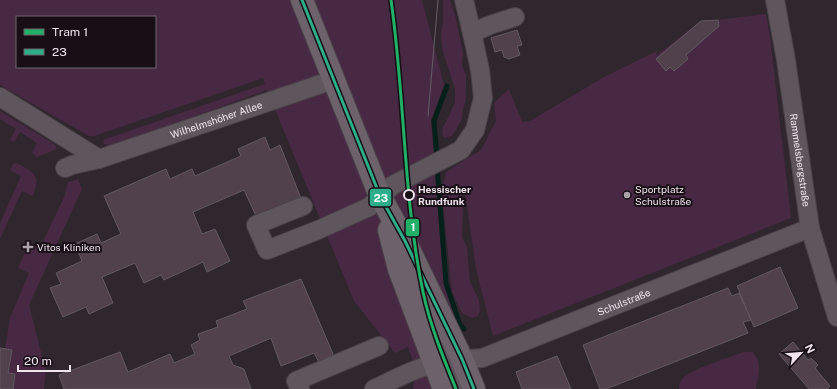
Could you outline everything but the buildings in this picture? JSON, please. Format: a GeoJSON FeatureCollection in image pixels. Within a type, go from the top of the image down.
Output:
{"type":"FeatureCollection","features":[{"type":"Feature","properties":{"kind":"main road"},"geometry":{"type":"LineString","coordinates":[[302,0],[380,196],[424,280],[448,361],[444,389]]}},
{"type":"Feature","properties":{"kind":"main road"},"geometry":{"type":"LineString","coordinates":[[380,196],[399,269],[448,361],[474,389]]}},
{"type":"Feature","properties":{"kind":"street"},"geometry":{"type":"LineString","coordinates":[[303,206],[256,225],[267,250],[318,230],[369,207],[393,185],[461,150],[475,130],[483,98],[480,70],[464,0]]}},
{"type":"Feature","properties":{"kind":"street","name":"Rammelsbergstraße"},"geometry":{"type":"LineString","coordinates":[[775,0],[786,60],[810,228],[837,317]]}},
{"type":"Feature","properties":{"kind":"street"},"geometry":{"type":"LineString","coordinates":[[472,33],[490,25],[515,17]]}},
{"type":"Feature","properties":{"kind":"street","name":"Wilhelmshöher Allee"},"geometry":{"type":"LineString","coordinates":[[65,168],[99,159],[333,80]]}},
{"type":"Feature","properties":{"kind":"street"},"geometry":{"type":"LineString","coordinates":[[0,97],[99,159]]}},
{"type":"Feature","properties":{"kind":"street","name":"Schulstraße"},"geometry":{"type":"LineString","coordinates":[[374,389],[415,370],[448,361],[482,358],[810,228]]}},
{"type":"Feature","properties":{"kind":"street"},"geometry":{"type":"LineString","coordinates":[[300,389],[296,381],[379,346]]}},
{"type":"Feature","properties":{"kind":"street"},"geometry":{"type":"LineString","coordinates":[[448,361],[460,389]]}},
{"type":"Feature","properties":{"kind":"shaded area"},"geometry":{"type":"Polygon","coordinates":[[[0,0],[422,0],[444,85],[431,120],[444,285],[458,325],[424,360],[414,364],[408,347],[395,353],[354,301],[267,90],[115,145],[104,144],[103,141],[106,139],[265,84],[263,78],[94,136],[89,136],[0,85],[0,0]]]}},
{"type":"Feature","properties":{"kind":"shaded area"},"geometry":{"type":"Polygon","coordinates":[[[443,0],[450,0],[456,19],[463,53],[462,65],[466,75],[466,100],[462,119],[452,136],[444,138],[442,134],[443,127],[455,102],[455,89],[443,52],[441,36],[443,23],[443,0]]]}},
{"type":"Feature","properties":{"kind":"shaded area","name":"Sportplatz Schulstraße"},"geometry":{"type":"Polygon","coordinates":[[[766,14],[791,218],[493,336],[476,269],[465,191],[461,198],[463,208],[462,237],[467,247],[470,282],[479,300],[480,311],[478,316],[472,318],[462,313],[452,292],[443,204],[443,186],[446,172],[481,150],[496,121],[494,103],[509,89],[522,122],[530,121],[604,77],[657,51],[656,56],[699,22],[766,14]]]}},
{"type":"Feature","properties":{"kind":"shaded area"},"geometry":{"type":"Polygon","coordinates":[[[0,111],[54,144],[57,149],[37,157],[32,153],[37,143],[20,132],[14,142],[10,140],[16,129],[0,119],[0,111]]]}},
{"type":"Feature","properties":{"kind":"shaded area"},"geometry":{"type":"Polygon","coordinates":[[[15,163],[23,166],[34,174],[36,187],[33,196],[22,191],[0,239],[0,223],[21,176],[10,170],[15,163]]]}},
{"type":"Feature","properties":{"kind":"shaded area"},"geometry":{"type":"Polygon","coordinates":[[[78,179],[82,189],[29,305],[46,372],[44,389],[13,389],[15,374],[8,373],[12,350],[5,349],[10,318],[29,273],[18,268],[29,244],[40,248],[65,195],[68,182],[78,179]]]}},
{"type":"Feature","properties":{"kind":"shaded area"},"geometry":{"type":"Polygon","coordinates":[[[744,352],[753,352],[758,361],[759,370],[756,389],[679,389],[683,378],[694,371],[744,352]]]}},
{"type":"Feature","properties":{"kind":"shaded area"},"geometry":{"type":"Polygon","coordinates":[[[424,374],[431,379],[435,389],[413,389],[415,378],[424,374]]]}},
{"type":"Feature","properties":{"kind":"waterway"},"geometry":{"type":"LineString","coordinates":[[437,158],[434,121],[447,86]]}},
{"type":"Feature","properties":{"kind":"waterway"},"geometry":{"type":"LineString","coordinates":[[437,166],[446,283],[460,325],[464,329]]}},
{"type":"Feature","properties":{"kind":"tram line","name":"1"},"geometry":{"type":"LineString","coordinates":[[391,0],[396,36],[408,183],[416,256],[429,317],[456,389]]}},
{"type":"Feature","properties":{"kind":"tram line"},"geometry":{"type":"LineString","coordinates":[[428,116],[438,0]]}},
{"type":"Feature","properties":{"kind":"transit line","name":"23"},"geometry":{"type":"LineString","coordinates":[[302,0],[380,196],[405,241],[462,359],[474,389]]}},
{"type":"Feature","properties":{"kind":"place","name":"Hessischer Rundfunk"},"geometry":{"type":"Point","coordinates":[409,195]}},
{"type":"Feature","properties":{"kind":"place","name":"Sportplatz Schulstraße"},"geometry":{"type":"Point","coordinates":[627,195]}},
{"type":"Feature","properties":{"kind":"place","name":"Vitos Kliniken"},"geometry":{"type":"Point","coordinates":[28,247]}}]}
